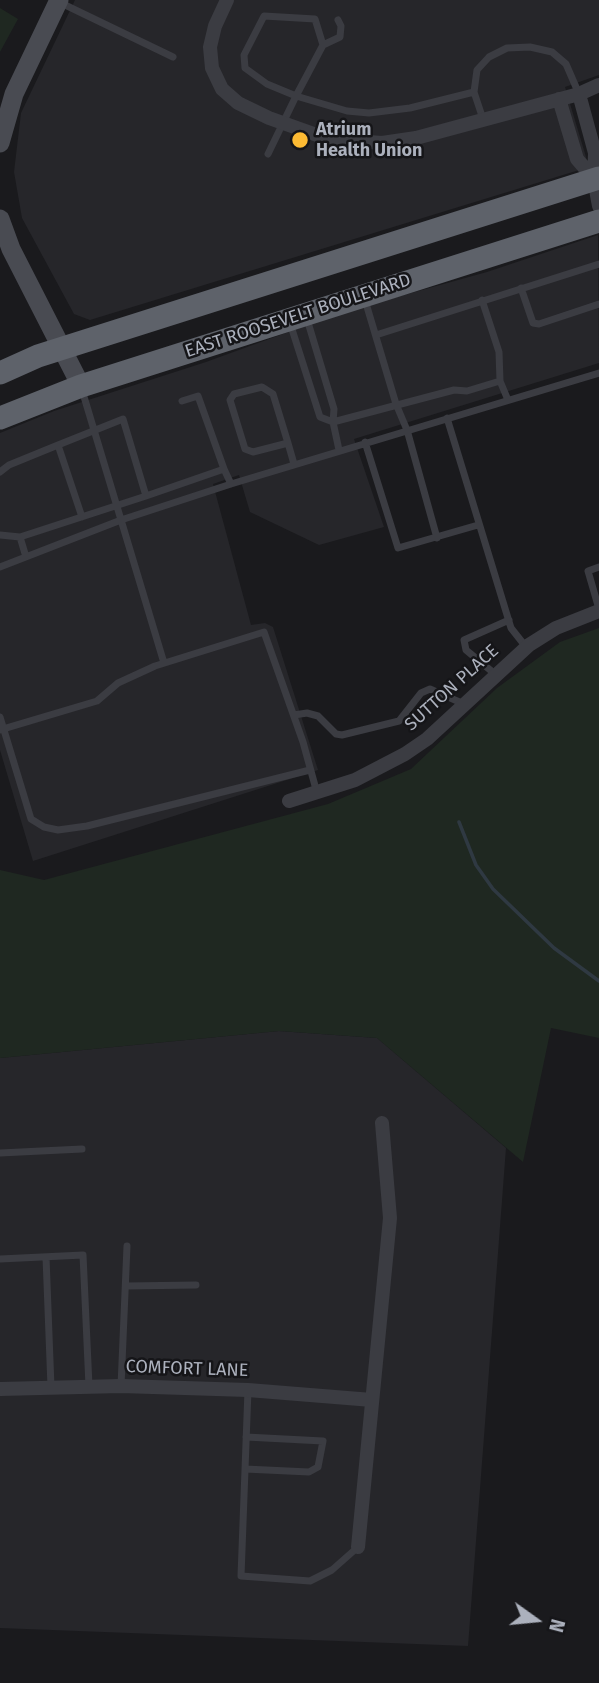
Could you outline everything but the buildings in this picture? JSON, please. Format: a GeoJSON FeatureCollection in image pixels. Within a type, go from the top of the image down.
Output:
{"type":"FeatureCollection","features":[{"type":"Feature","properties":{"kind":"highway"},"geometry":{"type":"LineString","coordinates":[[0,373],[62,348],[596,178]]}},
{"type":"Feature","properties":{"kind":"highway","name":"EAST ROOSEVELT BOULEVARD"},"geometry":{"type":"LineString","coordinates":[[0,418],[81,386],[599,220]]}},
{"type":"Feature","properties":{"kind":"main road"},"geometry":{"type":"LineString","coordinates":[[0,144],[14,94],[59,1]]}},
{"type":"Feature","properties":{"kind":"main road"},"geometry":{"type":"LineString","coordinates":[[0,219],[10,250],[81,386]]}},
{"type":"Feature","properties":{"kind":"street"},"geometry":{"type":"LineString","coordinates":[[227,0],[215,26],[210,47],[216,79],[230,97],[283,124],[328,139],[382,143],[416,138],[579,94],[599,85]]}},
{"type":"Feature","properties":{"kind":"street"},"geometry":{"type":"LineString","coordinates":[[579,94],[595,153],[599,206]]}},
{"type":"Feature","properties":{"kind":"street"},"geometry":{"type":"LineString","coordinates":[[559,99],[577,159],[596,178]]}},
{"type":"Feature","properties":{"kind":"street","name":"SUTTON PLACE"},"geometry":{"type":"LineString","coordinates":[[289,801],[355,780],[405,754],[427,739],[527,647],[555,628],[599,610]]}},
{"type":"Feature","properties":{"kind":"street"},"geometry":{"type":"LineString","coordinates":[[358,1547],[390,1217],[382,1123]]}},
{"type":"Feature","properties":{"kind":"street","name":"COMFORT LANE"},"geometry":{"type":"LineString","coordinates":[[0,1389],[121,1386],[248,1390],[372,1400]]}},
{"type":"Feature","properties":{"kind":"lane"},"geometry":{"type":"LineString","coordinates":[[59,1],[173,57]]}},
{"type":"Feature","properties":{"kind":"lane"},"geometry":{"type":"LineString","coordinates":[[325,19],[264,16],[244,55],[245,68],[250,74],[296,96],[346,111],[369,113],[410,108],[474,92]]}},
{"type":"Feature","properties":{"kind":"lane"},"geometry":{"type":"LineString","coordinates":[[315,19],[323,45]]}},
{"type":"Feature","properties":{"kind":"lane"},"geometry":{"type":"LineString","coordinates":[[268,154],[323,45],[340,37],[341,26],[338,20]]}},
{"type":"Feature","properties":{"kind":"lane"},"geometry":{"type":"LineString","coordinates":[[483,120],[474,92],[477,70],[498,52],[518,46],[542,49],[561,58],[572,72],[579,94]]}},
{"type":"Feature","properties":{"kind":"lane"},"geometry":{"type":"LineString","coordinates":[[376,335],[599,264]]}},
{"type":"Feature","properties":{"kind":"lane"},"geometry":{"type":"LineString","coordinates":[[521,288],[533,323],[539,324],[599,304]]}},
{"type":"Feature","properties":{"kind":"lane"},"geometry":{"type":"LineString","coordinates":[[364,296],[396,404],[407,430],[437,537]]}},
{"type":"Feature","properties":{"kind":"lane"},"geometry":{"type":"LineString","coordinates":[[482,300],[499,352],[500,381],[508,400]]}},
{"type":"Feature","properties":{"kind":"lane"},"geometry":{"type":"LineString","coordinates":[[297,317],[320,417],[333,422],[396,404],[500,381]]}},
{"type":"Feature","properties":{"kind":"lane"},"geometry":{"type":"LineString","coordinates":[[297,317],[334,409],[333,422],[339,450]]}},
{"type":"Feature","properties":{"kind":"lane"},"geometry":{"type":"LineString","coordinates":[[0,567],[121,520],[231,484],[599,373]]}},
{"type":"Feature","properties":{"kind":"lane"},"geometry":{"type":"LineString","coordinates":[[81,386],[164,663]]}},
{"type":"Feature","properties":{"kind":"lane"},"geometry":{"type":"LineString","coordinates":[[288,443],[253,452],[245,449],[230,400],[234,394],[262,387],[273,394],[288,443],[294,464]]}},
{"type":"Feature","properties":{"kind":"lane"},"geometry":{"type":"LineString","coordinates":[[182,401],[198,396],[231,484]]}},
{"type":"Feature","properties":{"kind":"lane"},"geometry":{"type":"LineString","coordinates":[[447,418],[509,620],[516,638],[527,647]]}},
{"type":"Feature","properties":{"kind":"lane"},"geometry":{"type":"LineString","coordinates":[[0,472],[9,465],[123,419],[146,496]]}},
{"type":"Feature","properties":{"kind":"lane"},"geometry":{"type":"LineString","coordinates":[[365,442],[397,547],[478,525]]}},
{"type":"Feature","properties":{"kind":"lane"},"geometry":{"type":"LineString","coordinates":[[58,445],[82,517]]}},
{"type":"Feature","properties":{"kind":"lane"},"geometry":{"type":"LineString","coordinates":[[0,535],[20,537],[224,469]]}},
{"type":"Feature","properties":{"kind":"lane"},"geometry":{"type":"LineString","coordinates":[[20,537],[26,557]]}},
{"type":"Feature","properties":{"kind":"lane"},"geometry":{"type":"LineString","coordinates":[[599,567],[588,571],[599,610]]}},
{"type":"Feature","properties":{"kind":"lane"},"geometry":{"type":"LineString","coordinates":[[495,674],[466,650],[464,640],[509,620]]}},
{"type":"Feature","properties":{"kind":"lane"},"geometry":{"type":"LineString","coordinates":[[2,729],[97,701],[118,683],[164,663],[264,632],[294,715],[317,793]]}},
{"type":"Feature","properties":{"kind":"lane"},"geometry":{"type":"LineString","coordinates":[[294,715],[307,713],[318,716],[336,734],[342,735],[399,721],[421,693],[430,689],[464,704]]}},
{"type":"Feature","properties":{"kind":"lane"},"geometry":{"type":"LineString","coordinates":[[0,717],[31,819],[44,827],[58,830],[87,826],[310,770]]}},
{"type":"Feature","properties":{"kind":"lane"},"geometry":{"type":"LineString","coordinates":[[0,1153],[82,1149]]}},
{"type":"Feature","properties":{"kind":"lane"},"geometry":{"type":"LineString","coordinates":[[121,1386],[127,1246]]}},
{"type":"Feature","properties":{"kind":"lane"},"geometry":{"type":"LineString","coordinates":[[0,1259],[83,1255],[89,1387]]}},
{"type":"Feature","properties":{"kind":"lane"},"geometry":{"type":"LineString","coordinates":[[46,1257],[51,1387]]}},
{"type":"Feature","properties":{"kind":"lane"},"geometry":{"type":"LineString","coordinates":[[126,1286],[196,1285]]}},
{"type":"Feature","properties":{"kind":"lane"},"geometry":{"type":"LineString","coordinates":[[248,1390],[241,1576],[310,1581],[332,1570],[358,1547]]}},
{"type":"Feature","properties":{"kind":"lane"},"geometry":{"type":"LineString","coordinates":[[245,1469],[309,1472],[318,1466],[323,1441],[246,1437]]}},
{"type":"Feature","properties":{"kind":"shaded area","name":"Atrium Health Union"},"geometry":{"type":"Polygon","coordinates":[[[75,0],[599,0],[599,75],[565,87],[589,167],[90,320],[74,314],[22,218],[14,172],[21,113],[75,0]]]}},
{"type":"Feature","properties":{"kind":"shaded area"},"geometry":{"type":"Polygon","coordinates":[[[0,8],[18,19],[0,52],[0,8]]]}},
{"type":"Feature","properties":{"kind":"shaded area"},"geometry":{"type":"Polygon","coordinates":[[[598,235],[599,363],[354,439],[384,527],[319,545],[250,512],[239,475],[213,484],[251,625],[265,623],[273,627],[318,770],[33,861],[0,750],[0,433],[54,411],[206,362],[346,311],[487,272],[598,235]]]}},
{"type":"Feature","properties":{"kind":"shaded area"},"geometry":{"type":"Polygon","coordinates":[[[599,628],[599,1038],[551,1028],[523,1162],[377,1038],[279,1031],[0,1058],[0,870],[44,880],[328,804],[411,769],[497,688],[560,642],[599,628]]]}},
{"type":"Feature","properties":{"kind":"shaded area"},"geometry":{"type":"Polygon","coordinates":[[[279,1031],[377,1038],[506,1148],[468,1646],[0,1628],[0,1058],[279,1031]]]}},
{"type":"Feature","properties":{"kind":"waterway"},"geometry":{"type":"LineString","coordinates":[[459,822],[476,865],[493,889],[554,948],[599,981]]}},
{"type":"Feature","properties":{"kind":"place","name":"Atrium Health Union"},"geometry":{"type":"Point","coordinates":[300,140]}}]}
